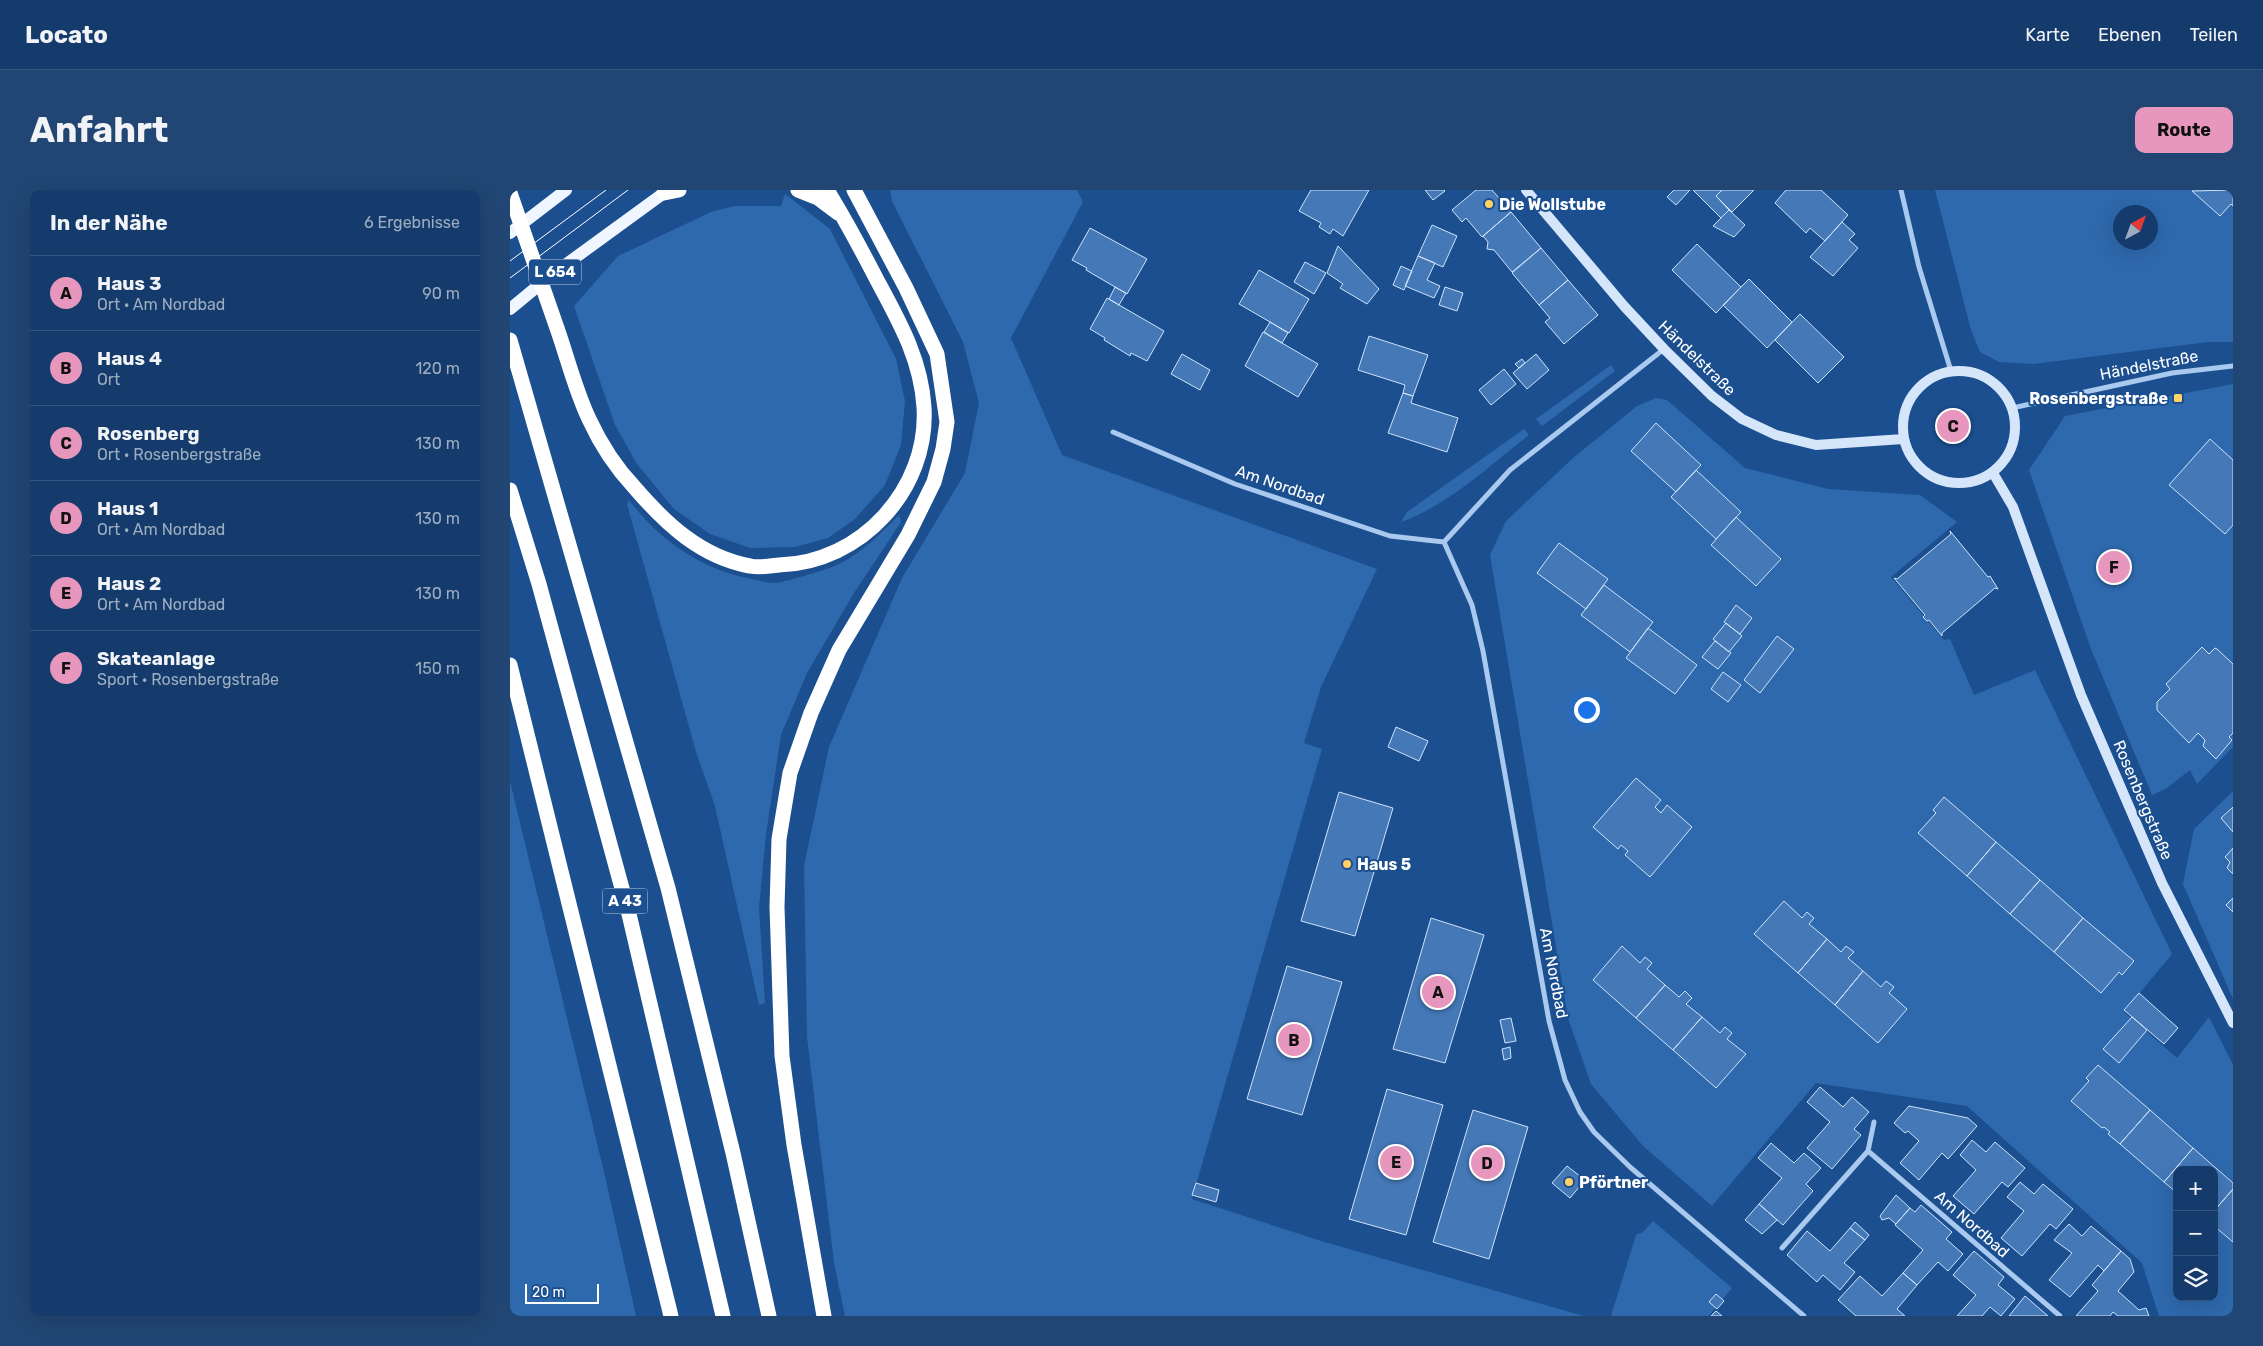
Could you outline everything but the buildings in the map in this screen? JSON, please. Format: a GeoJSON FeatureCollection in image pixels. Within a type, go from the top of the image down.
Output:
{"type":"FeatureCollection","features":[{"type":"Feature","properties":{"kind":"highway"},"geometry":{"type":"LineString","coordinates":[[666,192],[679,190]]}},
{"type":"Feature","properties":{"kind":"highway"},"geometry":{"type":"LineString","coordinates":[[798,190],[818,198],[845,218]]}},
{"type":"Feature","properties":{"kind":"highway"},"geometry":{"type":"LineString","coordinates":[[510,193],[588,419],[617,465],[634,488],[678,532],[701,549],[751,566],[801,565],[841,551],[863,536],[882,519],[900,497],[914,470],[922,440],[924,409],[921,378],[909,341],[845,218],[827,190]]}},
{"type":"Feature","properties":{"kind":"highway"},"geometry":{"type":"LineString","coordinates":[[854,190],[906,288]]}},
{"type":"Feature","properties":{"kind":"highway"},"geometry":{"type":"LineString","coordinates":[[824,1316],[794,1145],[782,1056],[777,907],[779,839],[790,773],[811,713],[839,650],[908,535],[934,482],[943,450],[947,422],[937,354],[906,288],[865,190]]}},
{"type":"Feature","properties":{"kind":"highway","name":"A 43"},"geometry":{"type":"LineString","coordinates":[[510,340],[668,888],[730,1144],[769,1316]]}},
{"type":"Feature","properties":{"kind":"highway","name":"A 43"},"geometry":{"type":"LineString","coordinates":[[510,490],[539,584],[629,914],[723,1316]]}},
{"type":"Feature","properties":{"kind":"highway"},"geometry":{"type":"LineString","coordinates":[[510,665],[671,1316]]}},
{"type":"Feature","properties":{"kind":"main road"},"geometry":{"type":"LineString","coordinates":[[510,233],[566,190]]}},
{"type":"Feature","properties":{"kind":"main road","name":"L 654"},"geometry":{"type":"LineString","coordinates":[[510,309],[601,237],[666,192]]}},
{"type":"Feature","properties":{"kind":"street","name":"Händelstraße"},"geometry":{"type":"LineString","coordinates":[[1526,190],[1624,306],[1664,349],[1719,401],[1742,419],[1776,435],[1816,444],[1903,439]]}},
{"type":"Feature","properties":{"kind":"street"},"geometry":{"type":"LineString","coordinates":[[1901,190],[1919,267],[1951,371]]}},
{"type":"Feature","properties":{"kind":"street"},"geometry":{"type":"LineString","coordinates":[[1444,542],[1510,470],[1664,349]]}},
{"type":"Feature","properties":{"kind":"street","name":"Händelstraße"},"geometry":{"type":"LineString","coordinates":[[2012,408],[2172,373],[2233,366]]}},
{"type":"Feature","properties":{"kind":"street"},"geometry":{"type":"LineString","coordinates":[[1951,371],[1970,371],[1988,379],[2002,391],[2012,408],[2015,426],[2013,444],[2006,460],[1993,473],[1975,482],[1955,484],[1936,479],[1915,463],[1903,439],[1903,416],[1912,395],[1929,379],[1951,371]]}},
{"type":"Feature","properties":{"kind":"street","name":"Am Nordbad"},"geometry":{"type":"LineString","coordinates":[[1113,432],[1235,484],[1390,536],[1444,542],[1472,605],[1483,651],[1550,1021],[1565,1080],[1580,1112],[1594,1132],[1630,1167],[1804,1316]]}},
{"type":"Feature","properties":{"kind":"street","name":"Rosenbergstraße"},"geometry":{"type":"LineString","coordinates":[[1993,473],[2012,507],[2081,695],[2162,883],[2233,1023]]}},
{"type":"Feature","properties":{"kind":"street"},"geometry":{"type":"LineString","coordinates":[[1782,1248],[1868,1150],[1874,1122]]}},
{"type":"Feature","properties":{"kind":"street","name":"Am Nordbad"},"geometry":{"type":"LineString","coordinates":[[1868,1150],[2060,1316]]}},
{"type":"Feature","properties":{"kind":"shaded area"},"geometry":{"type":"Polygon","coordinates":[[[890,190],[1077,190],[1083,202],[1011,338],[1062,455],[1377,569],[1321,687],[1304,743],[1322,749],[1192,1199],[1321,1241],[1584,1316],[845,1316],[834,1263],[807,1037],[804,866],[829,747],[902,578],[965,473],[979,403],[963,342],[892,201],[890,190]]]}},
{"type":"Feature","properties":{"kind":"shaded area"},"geometry":{"type":"Polygon","coordinates":[[[1935,190],[2233,190],[2233,342],[2208,342],[2034,364],[1999,362],[1980,352],[1971,330],[1935,190]]]}},
{"type":"Feature","properties":{"kind":"shaded area"},"geometry":{"type":"Polygon","coordinates":[[[785,194],[830,229],[896,359],[905,401],[901,445],[885,485],[855,519],[828,538],[795,547],[750,548],[710,534],[674,509],[637,464],[615,425],[574,306],[618,256],[711,212],[734,206],[781,206],[785,194]]]}},
{"type":"Feature","properties":{"kind":"shaded area"},"geometry":{"type":"Polygon","coordinates":[[[1611,365],[1615,371],[1542,426],[1536,419],[1611,365]]]}},
{"type":"Feature","properties":{"kind":"shaded area"},"geometry":{"type":"Polygon","coordinates":[[[2233,384],[2233,747],[2197,784],[2190,770],[2167,788],[2152,795],[2091,649],[2029,470],[2065,416],[2233,384]]]}},
{"type":"Feature","properties":{"kind":"shaded area"},"geometry":{"type":"Polygon","coordinates":[[[1656,398],[1667,400],[1745,468],[1828,489],[1920,495],[1957,522],[1891,577],[1944,640],[1950,639],[1974,695],[2035,670],[2172,954],[2124,1012],[2177,1058],[2209,1017],[2233,1065],[2233,1316],[2159,1316],[2142,1263],[1967,1106],[1816,1083],[1712,1206],[1643,1146],[1591,1084],[1568,1018],[1490,555],[1506,521],[1573,458],[1637,406],[1656,398]]]}},
{"type":"Feature","properties":{"kind":"shaded area"},"geometry":{"type":"Polygon","coordinates":[[[1524,429],[1529,435],[1468,484],[1436,506],[1401,522],[1407,512],[1524,429]]]}},
{"type":"Feature","properties":{"kind":"shaded area"},"geometry":{"type":"Polygon","coordinates":[[[629,500],[654,528],[699,561],[734,575],[771,583],[796,578],[837,565],[862,549],[899,515],[901,522],[854,593],[807,673],[781,735],[766,834],[759,908],[765,1003],[759,1005],[715,806],[696,752],[627,504],[629,500]]]}},
{"type":"Feature","properties":{"kind":"shaded area"},"geometry":{"type":"Polygon","coordinates":[[[510,781],[605,1176],[636,1316],[510,1316],[510,781]]]}},
{"type":"Feature","properties":{"kind":"shaded area"},"geometry":{"type":"Polygon","coordinates":[[[2233,791],[2233,999],[2183,884],[2194,829],[2233,791]]]}},
{"type":"Feature","properties":{"kind":"shaded area"},"geometry":{"type":"Polygon","coordinates":[[[1653,1221],[1732,1288],[1709,1316],[1611,1316],[1636,1235],[1643,1232],[1653,1221]]]}},
{"type":"Feature","properties":{"kind":"tram line"},"geometry":{"type":"LineString","coordinates":[[510,261],[606,190]]}},
{"type":"Feature","properties":{"kind":"tram line"},"geometry":{"type":"LineString","coordinates":[[510,278],[628,190]]}},
{"type":"Feature","properties":{"kind":"place","name":"Die Wollstube"},"geometry":{"type":"Point","coordinates":[1489,204]}},
{"type":"Feature","properties":{"kind":"place","name":"Rosenbergstraße"},"geometry":{"type":"Point","coordinates":[2178,398]}},
{"type":"Feature","properties":{"kind":"place","name":"Rosenberg"},"geometry":{"type":"Point","coordinates":[1953,426]}},
{"type":"Feature","properties":{"kind":"place","name":"Skateanlage"},"geometry":{"type":"Point","coordinates":[2114,567]}},
{"type":"Feature","properties":{"kind":"place","name":"Haus 5"},"geometry":{"type":"Point","coordinates":[1347,864]}},
{"type":"Feature","properties":{"kind":"place","name":"Haus 3"},"geometry":{"type":"Point","coordinates":[1438,992]}},
{"type":"Feature","properties":{"kind":"place","name":"Haus 4"},"geometry":{"type":"Point","coordinates":[1294,1040]}},
{"type":"Feature","properties":{"kind":"place","name":"Haus 2"},"geometry":{"type":"Point","coordinates":[1396,1162]}},
{"type":"Feature","properties":{"kind":"place","name":"Haus 1"},"geometry":{"type":"Point","coordinates":[1487,1163]}},
{"type":"Feature","properties":{"kind":"place","name":"Pförtner"},"geometry":{"type":"Point","coordinates":[1569,1182]}}]}
